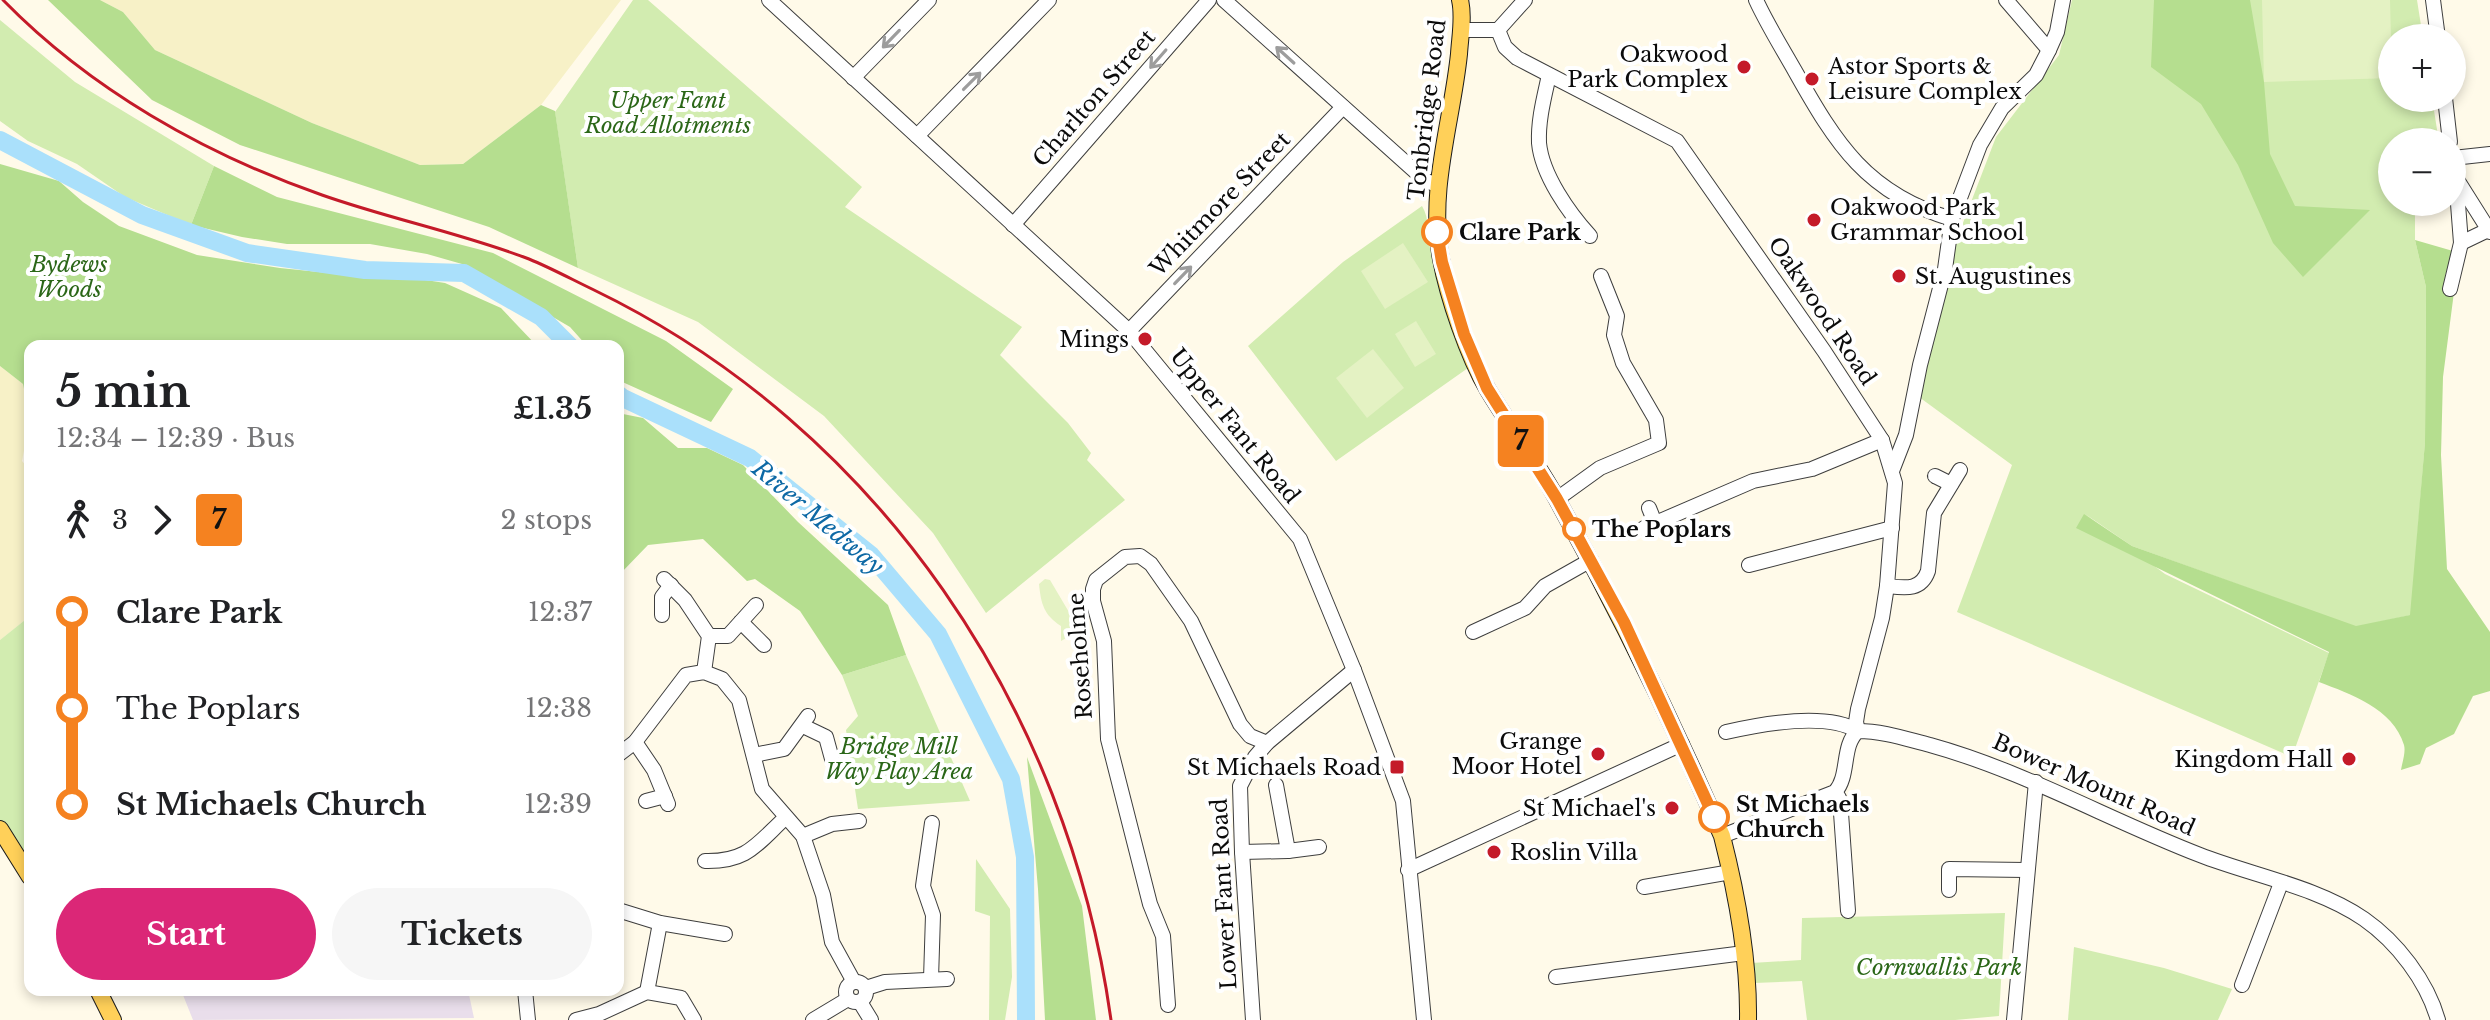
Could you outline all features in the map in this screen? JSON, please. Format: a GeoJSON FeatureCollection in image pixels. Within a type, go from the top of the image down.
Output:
{"type":"FeatureCollection","features":[{"type":"Feature","properties":{"kind":"main road","name":"Tonbridge Road"},"geometry":{"type":"LineString","coordinates":[[1460,0],[1457,71],[1438,185],[1437,232],[1442,262],[1464,334],[1487,388],[1557,499],[1624,622],[1722,836],[1744,953],[1748,1020]]}},
{"type":"Feature","properties":{"kind":"main road"},"geometry":{"type":"LineString","coordinates":[[0,829],[24,867]]}},
{"type":"Feature","properties":{"kind":"main road"},"geometry":{"type":"LineString","coordinates":[[101,996],[113,1020]]}},
{"type":"Feature","properties":{"kind":"street","name":"Upper Fant Road"},"geometry":{"type":"LineString","coordinates":[[769,0],[1129,331],[1300,539],[1403,801],[1424,1020]]}},
{"type":"Feature","properties":{"kind":"street"},"geometry":{"type":"LineString","coordinates":[[917,136],[1049,0]]}},
{"type":"Feature","properties":{"kind":"street","name":"Charlton Street"},"geometry":{"type":"LineString","coordinates":[[1013,225],[1209,0]]}},
{"type":"Feature","properties":{"kind":"street"},"geometry":{"type":"LineString","coordinates":[[1224,0],[1426,181],[1438,185]]}},
{"type":"Feature","properties":{"kind":"street"},"geometry":{"type":"LineString","coordinates":[[1461,30],[1498,30],[1525,0]]}},
{"type":"Feature","properties":{"kind":"street"},"geometry":{"type":"LineString","coordinates":[[1756,0],[1820,116],[1843,149],[1872,180],[1929,213],[1952,219]]}},
{"type":"Feature","properties":{"kind":"street"},"geometry":{"type":"LineString","coordinates":[[2006,0],[2049,50]]}},
{"type":"Feature","properties":{"kind":"street"},"geometry":{"type":"LineString","coordinates":[[1892,471],[1906,435],[1945,269],[1952,219],[1980,145],[2002,108],[2036,75],[2049,50],[2057,32],[2063,0]]}},
{"type":"Feature","properties":{"kind":"street"},"geometry":{"type":"LineString","coordinates":[[2433,0],[2436,24]]}},
{"type":"Feature","properties":{"kind":"street"},"geometry":{"type":"LineString","coordinates":[[853,78],[927,1]]}},
{"type":"Feature","properties":{"kind":"street","name":"Oakwood Road"},"geometry":{"type":"LineString","coordinates":[[1498,30],[1505,47],[1517,58],[1677,141],[1824,351],[1882,440],[1895,483],[1892,528],[1882,618],[1858,709],[1858,731]]}},
{"type":"Feature","properties":{"kind":"street"},"geometry":{"type":"LineString","coordinates":[[1549,75],[1540,116],[1539,147],[1567,220],[1590,236]]}},
{"type":"Feature","properties":{"kind":"street","name":"Whitmore Street"},"geometry":{"type":"LineString","coordinates":[[1129,331],[1343,107]]}},
{"type":"Feature","properties":{"kind":"street"},"geometry":{"type":"LineString","coordinates":[[2466,155],[2490,154]]}},
{"type":"Feature","properties":{"kind":"street"},"geometry":{"type":"LineString","coordinates":[[2461,243],[2489,231],[2466,194]]}},
{"type":"Feature","properties":{"kind":"street"},"geometry":{"type":"LineString","coordinates":[[2450,289],[2461,243],[2459,216]]}},
{"type":"Feature","properties":{"kind":"street"},"geometry":{"type":"LineString","coordinates":[[1557,499],[1600,468],[1659,443],[1656,420],[1623,363],[1614,335],[1617,316],[1601,276]]}},
{"type":"Feature","properties":{"kind":"street"},"geometry":{"type":"LineString","coordinates":[[1649,508],[1649,525],[1753,481],[1812,469],[1882,440]]}},
{"type":"Feature","properties":{"kind":"street"},"geometry":{"type":"LineString","coordinates":[[1887,586],[1910,588],[1925,579],[1934,513],[1960,470]]}},
{"type":"Feature","properties":{"kind":"street"},"geometry":{"type":"LineString","coordinates":[[1935,476],[1951,484]]}},
{"type":"Feature","properties":{"kind":"street"},"geometry":{"type":"LineString","coordinates":[[1749,565],[1892,528]]}},
{"type":"Feature","properties":{"kind":"street","name":"Roseholme"},"geometry":{"type":"LineString","coordinates":[[1168,1005],[1163,936],[1150,904],[1108,739],[1104,641],[1093,601],[1096,580],[1125,557],[1140,556],[1151,564],[1191,621],[1240,724],[1250,736],[1267,743]]}},
{"type":"Feature","properties":{"kind":"street"},"geometry":{"type":"LineString","coordinates":[[1473,632],[1525,608],[1545,586],[1591,560]]}},
{"type":"Feature","properties":{"kind":"street"},"geometry":{"type":"LineString","coordinates":[[662,615],[662,597],[668,582],[685,600],[709,636],[704,672]]}},
{"type":"Feature","properties":{"kind":"street"},"geometry":{"type":"LineString","coordinates":[[709,636],[728,636],[756,605]]}},
{"type":"Feature","properties":{"kind":"street"},"geometry":{"type":"LineString","coordinates":[[741,622],[764,645]]}},
{"type":"Feature","properties":{"kind":"street","name":"Lower Fant Road"},"geometry":{"type":"LineString","coordinates":[[1253,1020],[1240,786],[1255,757],[1267,743],[1354,670]]}},
{"type":"Feature","properties":{"kind":"street"},"geometry":{"type":"LineString","coordinates":[[624,750],[635,742],[686,675],[704,672],[722,679],[739,700],[762,789],[803,836],[823,895],[832,942],[871,1020]]}},
{"type":"Feature","properties":{"kind":"street"},"geometry":{"type":"LineString","coordinates":[[754,755],[784,749],[805,721],[826,737],[832,759]]}},
{"type":"Feature","properties":{"kind":"street","name":"Bower Mount Road"},"geometry":{"type":"LineString","coordinates":[[1736,734],[1797,722],[1849,725],[1858,731],[1892,735],[1978,758],[2199,855],[2326,899],[2364,919],[2407,962],[2434,1005],[2438,1020]]}},
{"type":"Feature","properties":{"kind":"street"},"geometry":{"type":"LineString","coordinates":[[1722,836],[1835,792],[1842,780],[1852,736],[1858,731]]}},
{"type":"Feature","properties":{"kind":"street"},"geometry":{"type":"LineString","coordinates":[[635,742],[654,770],[666,800],[646,801]]}},
{"type":"Feature","properties":{"kind":"street"},"geometry":{"type":"LineString","coordinates":[[1408,870],[1682,744]]}},
{"type":"Feature","properties":{"kind":"street"},"geometry":{"type":"LineString","coordinates":[[2014,1020],[2036,782]]}},
{"type":"Feature","properties":{"kind":"street"},"geometry":{"type":"LineString","coordinates":[[1276,785],[1288,851]]}},
{"type":"Feature","properties":{"kind":"street"},"geometry":{"type":"LineString","coordinates":[[1835,792],[1841,813],[1848,911]]}},
{"type":"Feature","properties":{"kind":"street"},"geometry":{"type":"LineString","coordinates":[[705,861],[726,861],[747,853],[785,818]]}},
{"type":"Feature","properties":{"kind":"street"},"geometry":{"type":"LineString","coordinates":[[803,836],[832,824],[859,821]]}},
{"type":"Feature","properties":{"kind":"street"},"geometry":{"type":"LineString","coordinates":[[931,979],[933,915],[923,886],[932,823]]}},
{"type":"Feature","properties":{"kind":"street"},"geometry":{"type":"LineString","coordinates":[[1242,852],[1319,847]]}},
{"type":"Feature","properties":{"kind":"street"},"geometry":{"type":"LineString","coordinates":[[1949,890],[1949,869],[2026,870]]}},
{"type":"Feature","properties":{"kind":"street"},"geometry":{"type":"LineString","coordinates":[[1644,887],[1731,872]]}},
{"type":"Feature","properties":{"kind":"street"},"geometry":{"type":"LineString","coordinates":[[2242,985],[2281,883]]}},
{"type":"Feature","properties":{"kind":"street"},"geometry":{"type":"LineString","coordinates":[[624,912],[660,923],[725,934]]}},
{"type":"Feature","properties":{"kind":"street"},"geometry":{"type":"LineString","coordinates":[[647,992],[660,923]]}},
{"type":"Feature","properties":{"kind":"street"},"geometry":{"type":"LineString","coordinates":[[1556,977],[1744,953]]}},
{"type":"Feature","properties":{"kind":"street"},"geometry":{"type":"LineString","coordinates":[[813,1020],[857,993],[885,982],[947,979]]}},
{"type":"Feature","properties":{"kind":"street"},"geometry":{"type":"LineString","coordinates":[[576,1020],[599,1014],[647,992],[681,998],[694,1020]]}},
{"type":"Feature","properties":{"kind":"street"},"geometry":{"type":"LineString","coordinates":[[526,996],[528,1020]]}},
{"type":"Feature","properties":{"kind":"shaded area"},"geometry":{"type":"Polygon","coordinates":[[[100,0],[621,0],[541,105],[463,164],[420,165],[312,123],[155,50],[123,12],[100,0]]]}},
{"type":"Feature","properties":{"kind":"shaded area"},"geometry":{"type":"Polygon","coordinates":[[[0,366],[23,384],[24,389],[24,621],[0,640],[0,366]]]}},
{"type":"Feature","properties":{"kind":"shaded area"},"geometry":{"type":"Polygon","coordinates":[[[183,996],[469,996],[474,1018],[193,1020],[183,996]]]}},
{"type":"Feature","properties":{"kind":"green space"},"geometry":{"type":"Polygon","coordinates":[[[48,0],[100,0],[123,12],[155,50],[312,123],[420,165],[463,164],[541,105],[555,111],[578,268],[489,227],[240,145],[152,100],[48,0]]]}},
{"type":"Feature","properties":{"kind":"green space","name":"Upper Fant Road Allotments"},"geometry":{"type":"Polygon","coordinates":[[[633,0],[648,0],[862,187],[845,207],[1022,327],[1000,355],[1068,423],[1091,453],[1087,460],[1125,500],[986,613],[933,533],[824,416],[698,322],[578,268],[555,112],[633,0]]]}},
{"type":"Feature","properties":{"kind":"green space"},"geometry":{"type":"Polygon","coordinates":[[[2072,0],[2417,0],[2421,24],[2378,24],[2378,112],[2434,112],[2437,128],[2378,128],[2378,216],[2415,216],[2415,240],[2426,287],[2425,442],[2411,615],[2356,627],[2132,546],[2085,514],[2165,574],[2329,653],[2292,757],[1957,612],[2012,465],[1919,397],[1958,236],[1996,137],[2059,55],[2072,0]]]}},
{"type":"Feature","properties":{"kind":"green space"},"geometry":{"type":"Polygon","coordinates":[[[2154,0],[2250,0],[2264,82],[2270,154],[2295,206],[2370,210],[2303,277],[2273,243],[2238,165],[2201,104],[2151,67],[2154,0]]]}},
{"type":"Feature","properties":{"kind":"green space"},"geometry":{"type":"Polygon","coordinates":[[[2262,0],[2390,0],[2391,24],[2378,24],[2378,78],[2264,82],[2262,0]]]}},
{"type":"Feature","properties":{"kind":"green space"},"geometry":{"type":"Polygon","coordinates":[[[0,20],[75,82],[214,166],[191,225],[125,197],[77,164],[28,141],[0,121],[0,20]]]}},
{"type":"Feature","properties":{"kind":"green space","name":"Bydews Woods"},"geometry":{"type":"Polygon","coordinates":[[[0,164],[59,181],[119,226],[197,255],[280,268],[445,283],[501,308],[531,340],[24,340],[24,389],[23,384],[0,366],[0,164]]]}},
{"type":"Feature","properties":{"kind":"green space"},"geometry":{"type":"Polygon","coordinates":[[[214,166],[277,197],[493,253],[666,341],[733,389],[711,422],[624,383],[624,340],[582,340],[570,327],[462,264],[370,244],[287,244],[191,225],[214,166]]]}},
{"type":"Feature","properties":{"kind":"green space","name":"Clare Park"},"geometry":{"type":"Polygon","coordinates":[[[1422,206],[1441,294],[1468,368],[1336,461],[1248,346],[1343,262],[1422,206]]]}},
{"type":"Feature","properties":{"kind":"green space"},"geometry":{"type":"Polygon","coordinates":[[[2415,240],[2453,251],[2445,276],[2445,290],[2454,292],[2443,377],[2441,455],[2447,569],[2490,632],[2490,691],[2473,696],[2454,734],[2426,748],[2420,764],[2401,770],[2404,745],[2390,721],[2369,704],[2319,682],[2329,652],[2076,528],[2084,514],[2132,546],[2356,626],[2410,615],[2425,442],[2426,287],[2415,240]]]}},
{"type":"Feature","properties":{"kind":"green space"},"geometry":{"type":"Polygon","coordinates":[[[1403,243],[1428,282],[1385,309],[1361,271],[1403,243]]]}},
{"type":"Feature","properties":{"kind":"green space"},"geometry":{"type":"Polygon","coordinates":[[[1416,321],[1436,354],[1415,367],[1395,334],[1416,321]]]}},
{"type":"Feature","properties":{"kind":"green space"},"geometry":{"type":"Polygon","coordinates":[[[1373,349],[1404,388],[1367,418],[1336,378],[1373,349]]]}},
{"type":"Feature","properties":{"kind":"green space"},"geometry":{"type":"Polygon","coordinates":[[[624,414],[643,418],[678,448],[707,448],[743,465],[798,522],[888,605],[906,655],[842,675],[800,611],[755,579],[747,581],[703,539],[648,545],[624,570],[624,414]]]}},
{"type":"Feature","properties":{"kind":"green space"},"geometry":{"type":"Polygon","coordinates":[[[1045,579],[1050,580],[1076,624],[1075,633],[1061,641],[1061,626],[1051,618],[1042,603],[1039,584],[1045,579]]]}},
{"type":"Feature","properties":{"kind":"green space"},"geometry":{"type":"Polygon","coordinates":[[[24,621],[24,855],[0,821],[0,640],[24,621]]]}},
{"type":"Feature","properties":{"kind":"green space","name":"Bridge Mill Way Play Area"},"geometry":{"type":"Polygon","coordinates":[[[906,655],[970,801],[858,809],[846,730],[858,716],[842,675],[906,655]]]}},
{"type":"Feature","properties":{"kind":"green space"},"geometry":{"type":"Polygon","coordinates":[[[1027,757],[1082,906],[1096,1020],[1045,1020],[1027,757]]]}},
{"type":"Feature","properties":{"kind":"green space"},"geometry":{"type":"Polygon","coordinates":[[[976,859],[1010,909],[1012,977],[1005,1020],[989,1020],[990,916],[975,911],[976,859]]]}},
{"type":"Feature","properties":{"kind":"green space","name":"Cornwallis Park"},"geometry":{"type":"Polygon","coordinates":[[[2005,913],[1999,1016],[1955,1020],[1807,1020],[1802,981],[1754,983],[1751,963],[1801,960],[1802,918],[2005,913]]]}},
{"type":"Feature","properties":{"kind":"green space"},"geometry":{"type":"Polygon","coordinates":[[[2074,947],[2164,968],[2232,989],[2218,1020],[2068,1020],[2074,947]]]}},
{"type":"Feature","properties":{"kind":"waterway","name":"River Medway"},"geometry":{"type":"LineString","coordinates":[[0,140],[142,215],[247,253],[365,270],[464,273],[541,317],[564,340]]}},
{"type":"Feature","properties":{"kind":"waterway","name":"River Medway"},"geometry":{"type":"LineString","coordinates":[[624,398],[750,458],[871,555],[938,634],[1011,779],[1025,857],[1026,1020]]}},
{"type":"Feature","properties":{"kind":"railway"},"geometry":{"type":"LineString","coordinates":[[3,0],[37,32],[111,90],[192,139],[322,195],[478,241],[545,266],[696,348],[789,419],[871,500],[943,590],[1004,689],[1052,794],[1088,905],[1111,1020]]}},
{"type":"Feature","properties":{"kind":"bus line","name":"7"},"geometry":{"type":"LineString","coordinates":[[1437,232],[1442,262],[1464,334],[1487,388],[1557,499],[1624,622],[1714,817]]}},
{"type":"Feature","properties":{"kind":"place","name":"Oakwood Park Complex"},"geometry":{"type":"Point","coordinates":[1744,67]}},
{"type":"Feature","properties":{"kind":"place","name":"Astor Sports & Leisure Complex"},"geometry":{"type":"Point","coordinates":[1812,79]}},
{"type":"Feature","properties":{"kind":"place","name":"Oakwood Park Grammar School"},"geometry":{"type":"Point","coordinates":[1814,220]}},
{"type":"Feature","properties":{"kind":"place","name":"Clare Park"},"geometry":{"type":"Point","coordinates":[1437,232]}},
{"type":"Feature","properties":{"kind":"place","name":"St. Augustines"},"geometry":{"type":"Point","coordinates":[1899,276]}},
{"type":"Feature","properties":{"kind":"place","name":"Mings"},"geometry":{"type":"Point","coordinates":[1145,339]}},
{"type":"Feature","properties":{"kind":"place","name":"The Poplars"},"geometry":{"type":"Point","coordinates":[1574,529]}},
{"type":"Feature","properties":{"kind":"place","name":"Grange Moor Hotel"},"geometry":{"type":"Point","coordinates":[1598,754]}},
{"type":"Feature","properties":{"kind":"place","name":"Kingdom Hall"},"geometry":{"type":"Point","coordinates":[2349,759]}},
{"type":"Feature","properties":{"kind":"place","name":"St Michaels Road"},"geometry":{"type":"Point","coordinates":[1397,767]}},
{"type":"Feature","properties":{"kind":"place","name":"St Michael's"},"geometry":{"type":"Point","coordinates":[1672,808]}},
{"type":"Feature","properties":{"kind":"place","name":"St Michaels Church"},"geometry":{"type":"Point","coordinates":[1714,817]}},
{"type":"Feature","properties":{"kind":"place","name":"Roslin Villa"},"geometry":{"type":"Point","coordinates":[1494,852]}}]}
